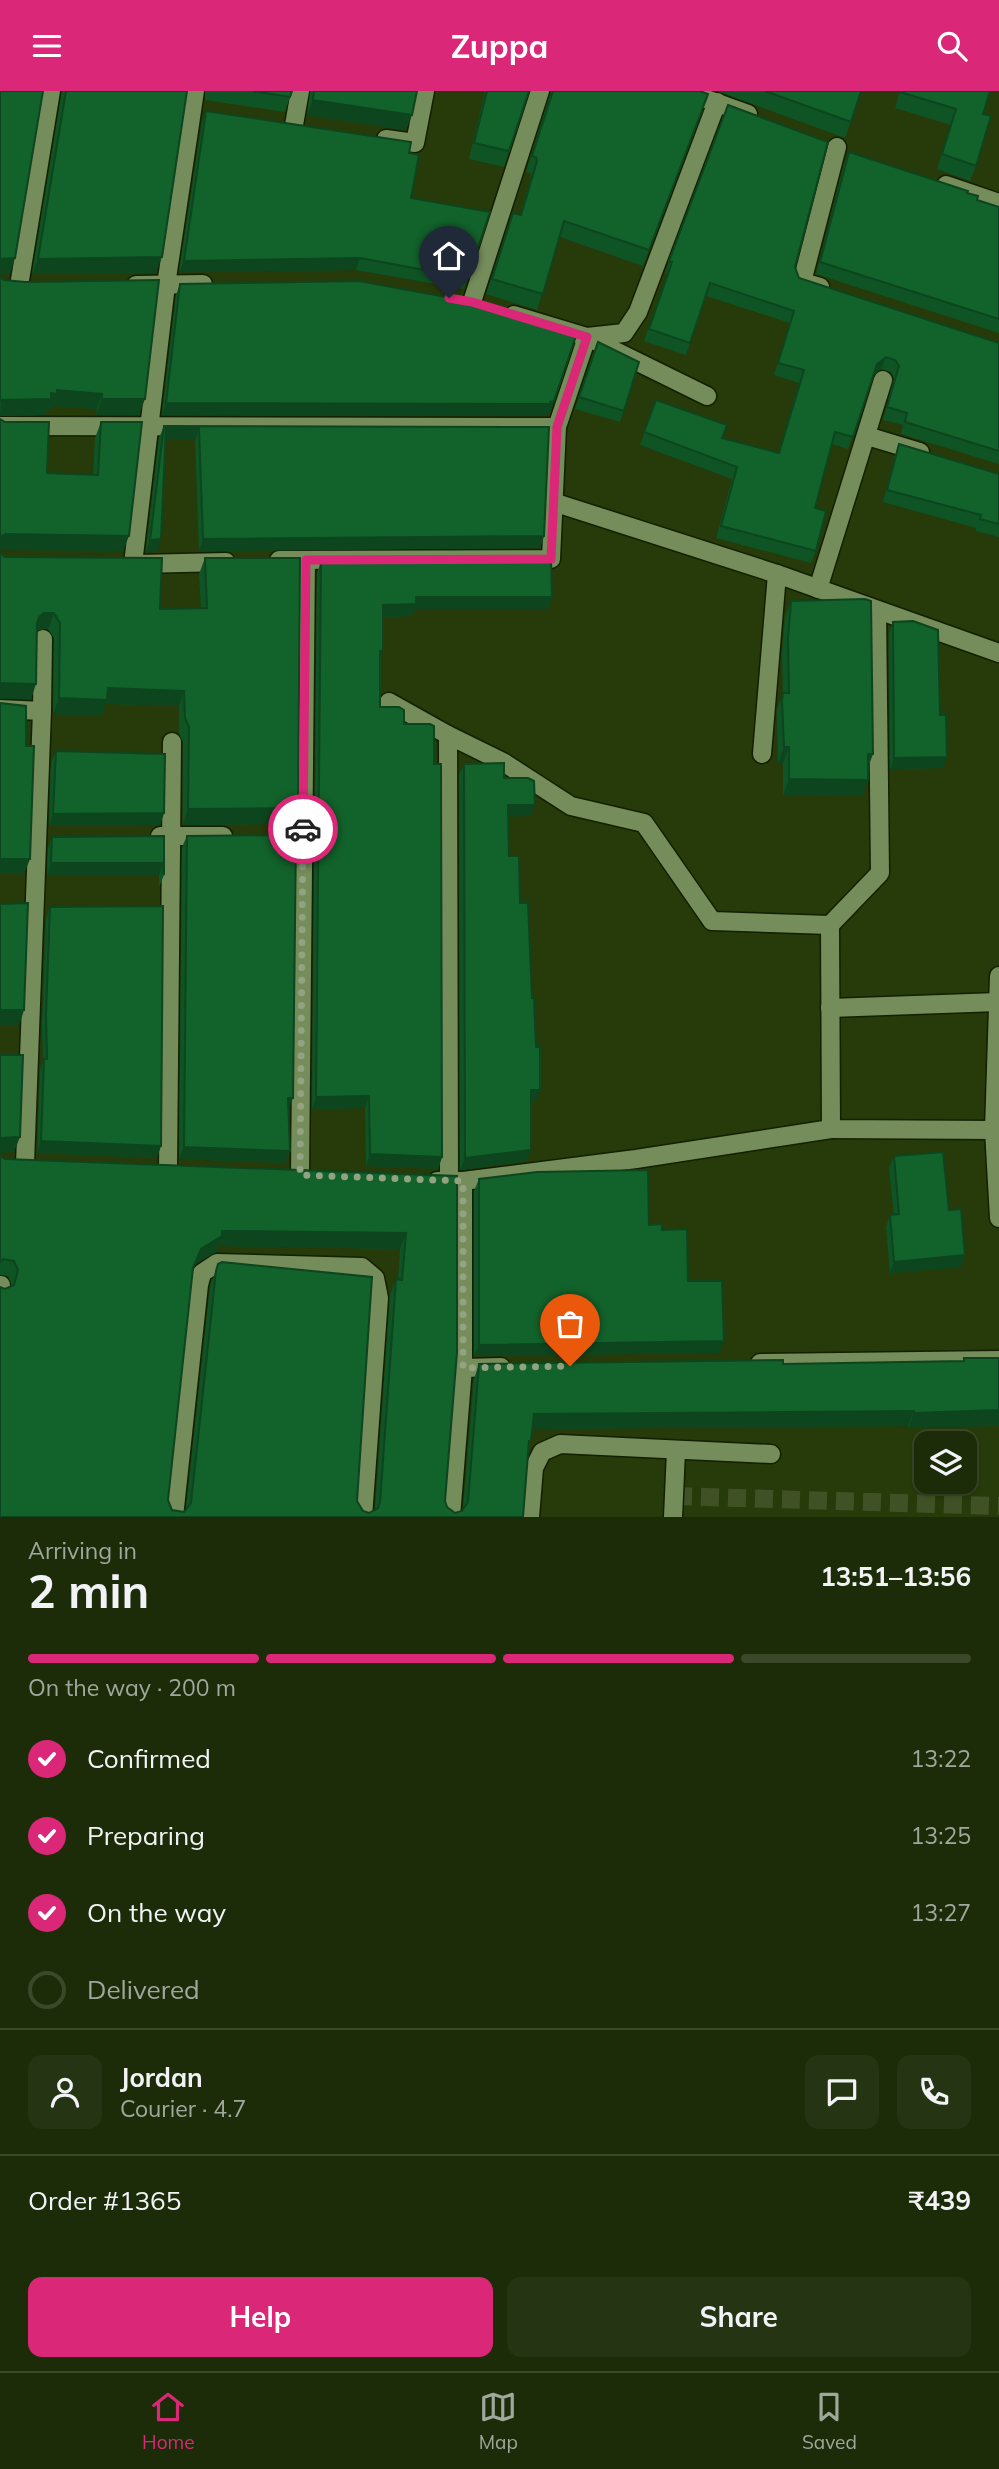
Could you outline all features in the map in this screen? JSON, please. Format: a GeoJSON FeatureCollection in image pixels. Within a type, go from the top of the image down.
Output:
{"type":"FeatureCollection","features":[{"type":"Feature","properties":{"kind":"street"},"geometry":{"type":"LineString","coordinates":[[0,284],[25,286],[51,91]]}},
{"type":"Feature","properties":{"kind":"street"},"geometry":{"type":"LineString","coordinates":[[195,91],[199,111],[166,285],[149,424],[127,564],[239,561]]}},
{"type":"Feature","properties":{"kind":"street"},"geometry":{"type":"LineString","coordinates":[[295,125],[300,91]]}},
{"type":"Feature","properties":{"kind":"street"},"geometry":{"type":"LineString","coordinates":[[375,137],[415,143],[425,91]]}},
{"type":"Feature","properties":{"kind":"street"},"geometry":{"type":"LineString","coordinates":[[540,91],[479,305],[587,337],[707,396]]}},
{"type":"Feature","properties":{"kind":"street"},"geometry":{"type":"LineString","coordinates":[[684,91],[765,120]]}},
{"type":"Feature","properties":{"kind":"street"},"geometry":{"type":"LineString","coordinates":[[587,337],[624,333],[638,312],[717,102]]}},
{"type":"Feature","properties":{"kind":"street"},"geometry":{"type":"LineString","coordinates":[[837,147],[802,282],[841,294]]}},
{"type":"Feature","properties":{"kind":"street"},"geometry":{"type":"LineString","coordinates":[[924,177],[999,203]]}},
{"type":"Feature","properties":{"kind":"street"},"geometry":{"type":"LineString","coordinates":[[112,286],[220,284]]}},
{"type":"Feature","properties":{"kind":"street"},"geometry":{"type":"LineString","coordinates":[[266,561],[551,559],[557,427],[587,337]]}},
{"type":"Feature","properties":{"kind":"street"},"geometry":{"type":"LineString","coordinates":[[818,589],[883,380]]}},
{"type":"Feature","properties":{"kind":"street"},"geometry":{"type":"LineString","coordinates":[[0,426],[149,424],[557,427]]}},
{"type":"Feature","properties":{"kind":"street"},"geometry":{"type":"LineString","coordinates":[[867,436],[933,456]]}},
{"type":"Feature","properties":{"kind":"street"},"geometry":{"type":"LineString","coordinates":[[553,502],[777,574],[999,653]]}},
{"type":"Feature","properties":{"kind":"street"},"geometry":{"type":"LineString","coordinates":[[300,1175],[296,835],[306,560]]}},
{"type":"Feature","properties":{"kind":"street"},"geometry":{"type":"LineString","coordinates":[[762,754],[777,574]]}},
{"type":"Feature","properties":{"kind":"street"},"geometry":{"type":"LineString","coordinates":[[831,1129],[830,925],[880,873],[877,610]]}},
{"type":"Feature","properties":{"kind":"street"},"geometry":{"type":"LineString","coordinates":[[25,1164],[44,837],[43,639]]}},
{"type":"Feature","properties":{"kind":"street"},"geometry":{"type":"LineString","coordinates":[[389,702],[503,762],[571,806],[644,823],[712,921],[830,925]]}},
{"type":"Feature","properties":{"kind":"street"},"geometry":{"type":"LineString","coordinates":[[0,709],[42,711]]}},
{"type":"Feature","properties":{"kind":"street"},"geometry":{"type":"LineString","coordinates":[[448,735],[456,1181],[463,1368],[451,1517]]}},
{"type":"Feature","properties":{"kind":"street"},"geometry":{"type":"LineString","coordinates":[[168,1170],[172,742]]}},
{"type":"Feature","properties":{"kind":"street"},"geometry":{"type":"LineString","coordinates":[[144,836],[237,836]]}},
{"type":"Feature","properties":{"kind":"street"},"geometry":{"type":"LineString","coordinates":[[999,976],[994,1130],[999,1217]]}},
{"type":"Feature","properties":{"kind":"street"},"geometry":{"type":"LineString","coordinates":[[830,1008],[998,1002]]}},
{"type":"Feature","properties":{"kind":"street"},"geometry":{"type":"LineString","coordinates":[[422,1180],[456,1181],[636,1159],[831,1129],[994,1130]]}},
{"type":"Feature","properties":{"kind":"street"},"geometry":{"type":"LineString","coordinates":[[174,1517],[199,1285],[202,1273],[217,1262],[362,1267],[375,1278],[379,1298],[363,1517]]}},
{"type":"Feature","properties":{"kind":"street"},"geometry":{"type":"LineString","coordinates":[[0,1293],[1,1285]]}},
{"type":"Feature","properties":{"kind":"street"},"geometry":{"type":"LineString","coordinates":[[738,1364],[999,1360]]}},
{"type":"Feature","properties":{"kind":"street"},"geometry":{"type":"LineString","coordinates":[[463,1368],[518,1367]]}},
{"type":"Feature","properties":{"kind":"street"},"geometry":{"type":"LineString","coordinates":[[530,1517],[534,1468],[542,1452],[560,1444],[771,1454]]}},
{"type":"Feature","properties":{"kind":"street"},"geometry":{"type":"LineString","coordinates":[[673,1517],[676,1451]]}},
{"type":"Feature","properties":{"kind":"building"},"geometry":{"type":"Polygon","coordinates":[[[0,91],[43,91],[15,258],[0,259],[0,91]]]}},
{"type":"Feature","properties":{"kind":"building"},"geometry":{"type":"Polygon","coordinates":[[[66,91],[187,91],[162,257],[38,259],[66,91]]]}},
{"type":"Feature","properties":{"kind":"building"},"geometry":{"type":"Polygon","coordinates":[[[253,91],[292,91],[290,97],[253,91]]]}},
{"type":"Feature","properties":{"kind":"building"},"geometry":{"type":"Polygon","coordinates":[[[314,91],[417,91],[412,115],[313,100],[314,91]]]}},
{"type":"Feature","properties":{"kind":"building"},"geometry":{"type":"Polygon","coordinates":[[[487,91],[529,91],[509,151],[474,143],[487,91]]]}},
{"type":"Feature","properties":{"kind":"building"},"geometry":{"type":"Polygon","coordinates":[[[553,91],[700,91],[708,94],[649,250],[564,221],[543,294],[492,279],[513,213],[521,215],[537,161],[536,157],[532,156],[553,91]]]}},
{"type":"Feature","properties":{"kind":"building"},"geometry":{"type":"Polygon","coordinates":[[[765,91],[861,91],[851,122],[765,91]]]}},
{"type":"Feature","properties":{"kind":"building"},"geometry":{"type":"Polygon","coordinates":[[[901,91],[990,91],[983,114],[991,116],[976,166],[942,154],[956,109],[901,91]]]}},
{"type":"Feature","properties":{"kind":"building"},"geometry":{"type":"Polygon","coordinates":[[[728,105],[828,142],[795,267],[799,278],[999,343],[999,451],[905,422],[907,413],[887,407],[899,366],[895,360],[886,357],[877,364],[853,437],[835,432],[815,508],[826,511],[816,551],[721,526],[737,467],[644,432],[656,400],[727,425],[722,438],[779,453],[804,370],[778,363],[794,311],[710,283],[690,343],[649,329],[672,262],[669,261],[728,105]]]}},
{"type":"Feature","properties":{"kind":"building"},"geometry":{"type":"Polygon","coordinates":[[[206,111],[411,142],[409,153],[419,155],[411,198],[490,212],[468,278],[360,258],[184,261],[206,111]]]}},
{"type":"Feature","properties":{"kind":"building"},"geometry":{"type":"Polygon","coordinates":[[[849,152],[968,191],[967,193],[978,196],[977,200],[999,207],[999,319],[820,262],[849,152]]]}},
{"type":"Feature","properties":{"kind":"building"},"geometry":{"type":"Polygon","coordinates":[[[0,277],[4,280],[25,282],[159,280],[145,399],[102,399],[102,394],[57,390],[57,394],[51,393],[51,399],[0,401],[0,277]]]}},
{"type":"Feature","properties":{"kind":"building"},"geometry":{"type":"Polygon","coordinates":[[[359,281],[473,302],[535,320],[534,323],[576,336],[554,401],[550,404],[166,403],[180,284],[359,281]]]}},
{"type":"Feature","properties":{"kind":"building"},"geometry":{"type":"Polygon","coordinates":[[[598,342],[639,362],[624,411],[579,397],[598,342]]]}},
{"type":"Feature","properties":{"kind":"building"},"geometry":{"type":"Polygon","coordinates":[[[0,419],[5,422],[49,422],[47,473],[98,475],[101,422],[142,422],[129,536],[6,534],[0,537],[0,419]]]}},
{"type":"Feature","properties":{"kind":"building"},"geometry":{"type":"Polygon","coordinates":[[[164,426],[549,427],[544,536],[203,539],[199,428],[166,428],[161,539],[150,540],[164,426]]]}},
{"type":"Feature","properties":{"kind":"building"},"geometry":{"type":"Polygon","coordinates":[[[899,444],[999,474],[999,524],[980,519],[981,515],[887,490],[899,444]]]}},
{"type":"Feature","properties":{"kind":"building"},"geometry":{"type":"Polygon","coordinates":[[[0,553],[5,557],[162,558],[160,609],[207,608],[205,558],[300,558],[298,808],[188,809],[189,727],[185,718],[184,691],[108,688],[107,700],[59,698],[60,623],[54,613],[44,613],[37,623],[36,684],[0,684],[0,553]]]}},
{"type":"Feature","properties":{"kind":"building"},"geometry":{"type":"Polygon","coordinates":[[[551,559],[552,597],[416,597],[416,604],[383,605],[380,707],[399,707],[404,710],[404,724],[434,726],[434,764],[441,764],[442,1157],[370,1154],[369,1096],[316,1097],[321,561],[551,559]]]}},
{"type":"Feature","properties":{"kind":"building"},"geometry":{"type":"Polygon","coordinates":[[[791,601],[871,601],[873,754],[868,754],[868,780],[789,779],[789,747],[784,747],[782,700],[783,693],[789,693],[788,638],[791,601]]]}},
{"type":"Feature","properties":{"kind":"building"},"geometry":{"type":"Polygon","coordinates":[[[913,621],[938,630],[940,715],[946,715],[947,757],[894,758],[893,622],[913,621]]]}},
{"type":"Feature","properties":{"kind":"building"},"geometry":{"type":"Polygon","coordinates":[[[0,703],[26,706],[26,746],[34,746],[30,859],[0,859],[0,703]]]}},
{"type":"Feature","properties":{"kind":"building"},"geometry":{"type":"Polygon","coordinates":[[[56,751],[165,754],[164,813],[53,814],[56,751]]]}},
{"type":"Feature","properties":{"kind":"building"},"geometry":{"type":"Polygon","coordinates":[[[504,763],[504,778],[528,778],[534,781],[535,805],[508,805],[509,856],[519,856],[520,903],[528,903],[536,1047],[540,1047],[540,1090],[531,1090],[531,1150],[465,1158],[464,764],[504,763]]]}},
{"type":"Feature","properties":{"kind":"building"},"geometry":{"type":"Polygon","coordinates":[[[296,835],[293,1098],[288,1098],[290,1151],[184,1147],[187,836],[296,835]]]}},
{"type":"Feature","properties":{"kind":"building"},"geometry":{"type":"Polygon","coordinates":[[[164,836],[164,875],[163,863],[51,863],[52,837],[164,836]]]}},
{"type":"Feature","properties":{"kind":"building"},"geometry":{"type":"Polygon","coordinates":[[[28,903],[24,1010],[0,1010],[0,904],[28,903]]]}},
{"type":"Feature","properties":{"kind":"building"},"geometry":{"type":"Polygon","coordinates":[[[163,906],[161,1146],[41,1141],[44,1059],[47,1059],[50,907],[163,906]]]}},
{"type":"Feature","properties":{"kind":"building"},"geometry":{"type":"Polygon","coordinates":[[[0,1055],[23,1055],[20,1137],[0,1138],[0,1055]]]}},
{"type":"Feature","properties":{"kind":"building"},"geometry":{"type":"Polygon","coordinates":[[[943,1152],[949,1210],[961,1209],[965,1255],[894,1262],[890,1215],[899,1214],[894,1156],[943,1152]]]}},
{"type":"Feature","properties":{"kind":"building"},"geometry":{"type":"Polygon","coordinates":[[[0,1156],[5,1159],[457,1176],[457,1352],[445,1501],[447,1507],[455,1513],[462,1511],[468,1502],[479,1364],[783,1360],[783,1364],[999,1358],[999,1410],[914,1413],[534,1414],[529,1441],[523,1517],[0,1517],[0,1287],[5,1289],[14,1285],[18,1270],[14,1261],[3,1259],[0,1262],[0,1156]],[[222,1231],[222,1236],[201,1249],[193,1268],[168,1500],[172,1510],[184,1512],[191,1503],[216,1271],[218,1264],[222,1262],[372,1277],[357,1501],[363,1511],[369,1513],[378,1508],[396,1279],[402,1280],[406,1233],[222,1231]]]}},
{"type":"Feature","properties":{"kind":"building"},"geometry":{"type":"Polygon","coordinates":[[[648,1170],[649,1225],[662,1224],[662,1230],[687,1229],[688,1281],[722,1281],[724,1341],[479,1345],[479,1179],[537,1172],[648,1170]]]}},
{"type":"Feature","properties":{"kind":"tunnel"},"geometry":{"type":"LineString","coordinates":[[674,1496],[999,1506]]}},
{"type":"Feature","properties":{"kind":"way so far"},"geometry":{"type":"LineString","coordinates":[[303,829],[300,1175],[463,1181],[463,1368],[570,1366]]}},
{"type":"Feature","properties":{"kind":"route"},"geometry":{"type":"LineString","coordinates":[[303,829],[306,560],[551,559],[557,427],[587,337],[472,302],[449,298]]}}]}
